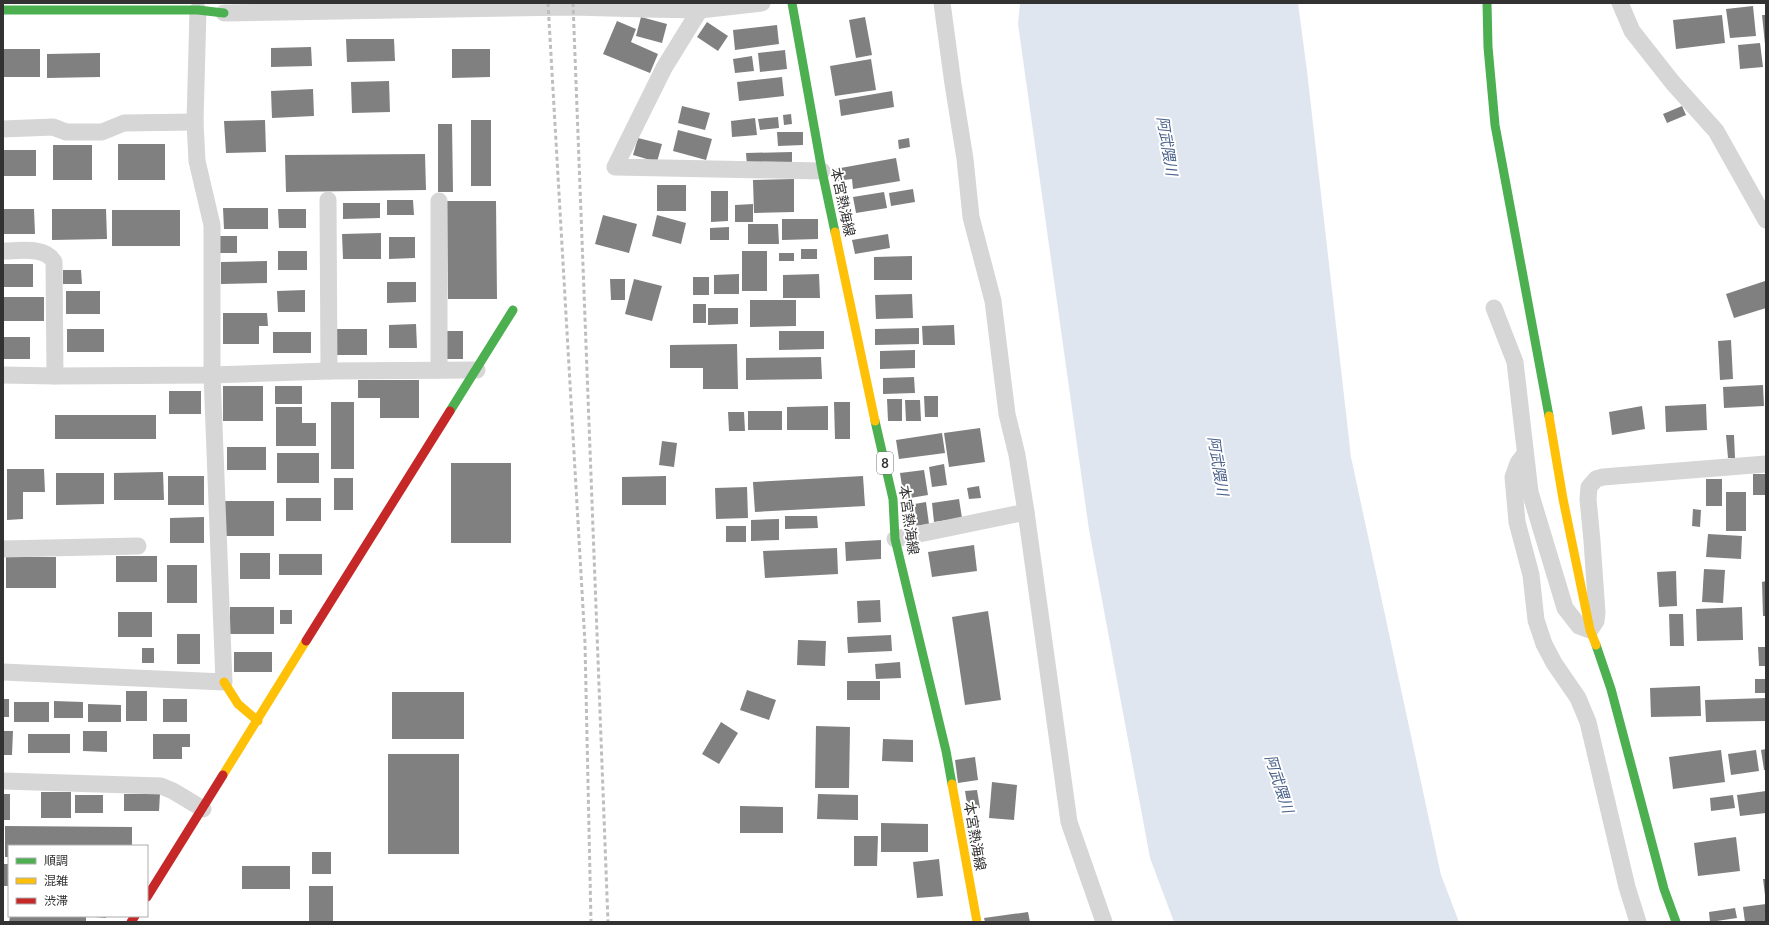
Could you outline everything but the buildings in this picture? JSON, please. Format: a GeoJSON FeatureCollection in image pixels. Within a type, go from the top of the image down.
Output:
{"type":"FeatureCollection","features":[{"type":"Feature","properties":{"kind":"street"},"geometry":{"type":"LineString","coordinates":[[10,7],[198,7],[224,13],[702,6],[762,3]]}},
{"type":"Feature","properties":{"kind":"street","name":"本宮熱海線"},"geometry":{"type":"LineString","coordinates":[[792,3],[822,171],[893,499],[895,539],[946,751],[977,922]]}},
{"type":"Feature","properties":{"kind":"street"},"geometry":{"type":"LineString","coordinates":[[942,3],[965,159],[971,217],[993,301],[1007,414],[1017,455],[1026,512],[1069,822],[1104,922]]}},
{"type":"Feature","properties":{"kind":"street"},"geometry":{"type":"LineString","coordinates":[[1487,3],[1488,47],[1495,125],[1536,340],[1563,499],[1590,630],[1602,660],[1611,689],[1664,889],[1676,922]]}},
{"type":"Feature","properties":{"kind":"street"},"geometry":{"type":"LineString","coordinates":[[1620,3],[1632,32],[1716,131],[1766,220]]}},
{"type":"Feature","properties":{"kind":"street"},"geometry":{"type":"LineString","coordinates":[[702,6],[664,68],[615,167],[822,171]]}},
{"type":"Feature","properties":{"kind":"street"},"geometry":{"type":"LineString","coordinates":[[198,7],[195,122],[197,162],[212,225],[212,375],[224,682],[243,711],[258,721]]}},
{"type":"Feature","properties":{"kind":"street"},"geometry":{"type":"LineString","coordinates":[[3,129],[53,127],[66,132],[102,132],[124,123],[195,122]]}},
{"type":"Feature","properties":{"kind":"street"},"geometry":{"type":"LineString","coordinates":[[328,200],[329,371]]}},
{"type":"Feature","properties":{"kind":"street"},"geometry":{"type":"LineString","coordinates":[[439,201],[439,370]]}},
{"type":"Feature","properties":{"kind":"street"},"geometry":{"type":"LineString","coordinates":[[3,251],[42,252],[51,257],[54,262],[55,376]]}},
{"type":"Feature","properties":{"kind":"street"},"geometry":{"type":"LineString","coordinates":[[1494,308],[1515,362],[1530,492],[1565,608],[1579,626],[1590,630]]}},
{"type":"Feature","properties":{"kind":"street"},"geometry":{"type":"LineString","coordinates":[[148,895],[513,310]]}},
{"type":"Feature","properties":{"kind":"street"},"geometry":{"type":"LineString","coordinates":[[3,375],[212,375],[329,371],[477,370]]}},
{"type":"Feature","properties":{"kind":"street"},"geometry":{"type":"LineString","coordinates":[[1525,454],[1518,463],[1513,477],[1517,522],[1531,575],[1536,620],[1550,657],[1578,698],[1588,722],[1625,880],[1638,922]]}},
{"type":"Feature","properties":{"kind":"street"},"geometry":{"type":"LineString","coordinates":[[1590,630],[1596,621],[1597,606],[1588,499],[1589,487],[1596,479],[1622,474],[1766,464]]}},
{"type":"Feature","properties":{"kind":"street"},"geometry":{"type":"LineString","coordinates":[[895,539],[1026,512]]}},
{"type":"Feature","properties":{"kind":"street"},"geometry":{"type":"LineString","coordinates":[[3,549],[138,546]]}},
{"type":"Feature","properties":{"kind":"street"},"geometry":{"type":"LineString","coordinates":[[3,672],[224,682]]}},
{"type":"Feature","properties":{"kind":"street"},"geometry":{"type":"LineString","coordinates":[[3,781],[161,786],[173,791],[203,809]]}},
{"type":"Feature","properties":{"kind":"water","name":"阿武隈川"},"geometry":{"type":"Polygon","coordinates":[[[1020,3],[1298,3],[1351,457],[1441,875],[1459,922],[1174,922],[1150,858],[1089,530],[1018,24],[1020,3]]]}},
{"type":"Feature","properties":{"kind":"railway"},"geometry":{"type":"LineString","coordinates":[[548,3],[585,643],[591,922]]}},
{"type":"Feature","properties":{"kind":"railway"},"geometry":{"type":"LineString","coordinates":[[573,3],[608,922]]}},
{"type":"Feature","properties":{"kind":"traffic: fast"},"geometry":{"type":"LineString","coordinates":[[792,3],[822,171],[835,232]]}},
{"type":"Feature","properties":{"kind":"traffic: fast"},"geometry":{"type":"LineString","coordinates":[[1487,3],[1488,47],[1495,125],[1549,416]]}},
{"type":"Feature","properties":{"kind":"traffic: fast"},"geometry":{"type":"LineString","coordinates":[[3,10],[198,10],[224,13]]}},
{"type":"Feature","properties":{"kind":"traffic: fast"},"geometry":{"type":"LineString","coordinates":[[450,411],[513,310]]}},
{"type":"Feature","properties":{"kind":"traffic: fast"},"geometry":{"type":"LineString","coordinates":[[875,421],[893,499],[895,539],[946,751],[952,784]]}},
{"type":"Feature","properties":{"kind":"traffic: fast"},"geometry":{"type":"LineString","coordinates":[[1596,645],[1611,689],[1664,889],[1676,922]]}},
{"type":"Feature","properties":{"kind":"traffic: slow"},"geometry":{"type":"LineString","coordinates":[[835,232],[875,421]]}},
{"type":"Feature","properties":{"kind":"traffic: slow"},"geometry":{"type":"LineString","coordinates":[[1549,416],[1563,499],[1590,630],[1596,645]]}},
{"type":"Feature","properties":{"kind":"traffic: slow"},"geometry":{"type":"LineString","coordinates":[[223,775],[306,641]]}},
{"type":"Feature","properties":{"kind":"traffic: slow"},"geometry":{"type":"LineString","coordinates":[[224,682],[238,704],[258,721]]}},
{"type":"Feature","properties":{"kind":"traffic: slow"},"geometry":{"type":"LineString","coordinates":[[952,784],[977,922]]}},
{"type":"Feature","properties":{"kind":"traffic: jam"},"geometry":{"type":"LineString","coordinates":[[306,641],[450,411]]}},
{"type":"Feature","properties":{"kind":"traffic: jam"},"geometry":{"type":"LineString","coordinates":[[148,895],[223,775]]}},
{"type":"Feature","properties":{"kind":"traffic: jam"},"geometry":{"type":"LineString","coordinates":[[131,922],[134,917]]}}]}
